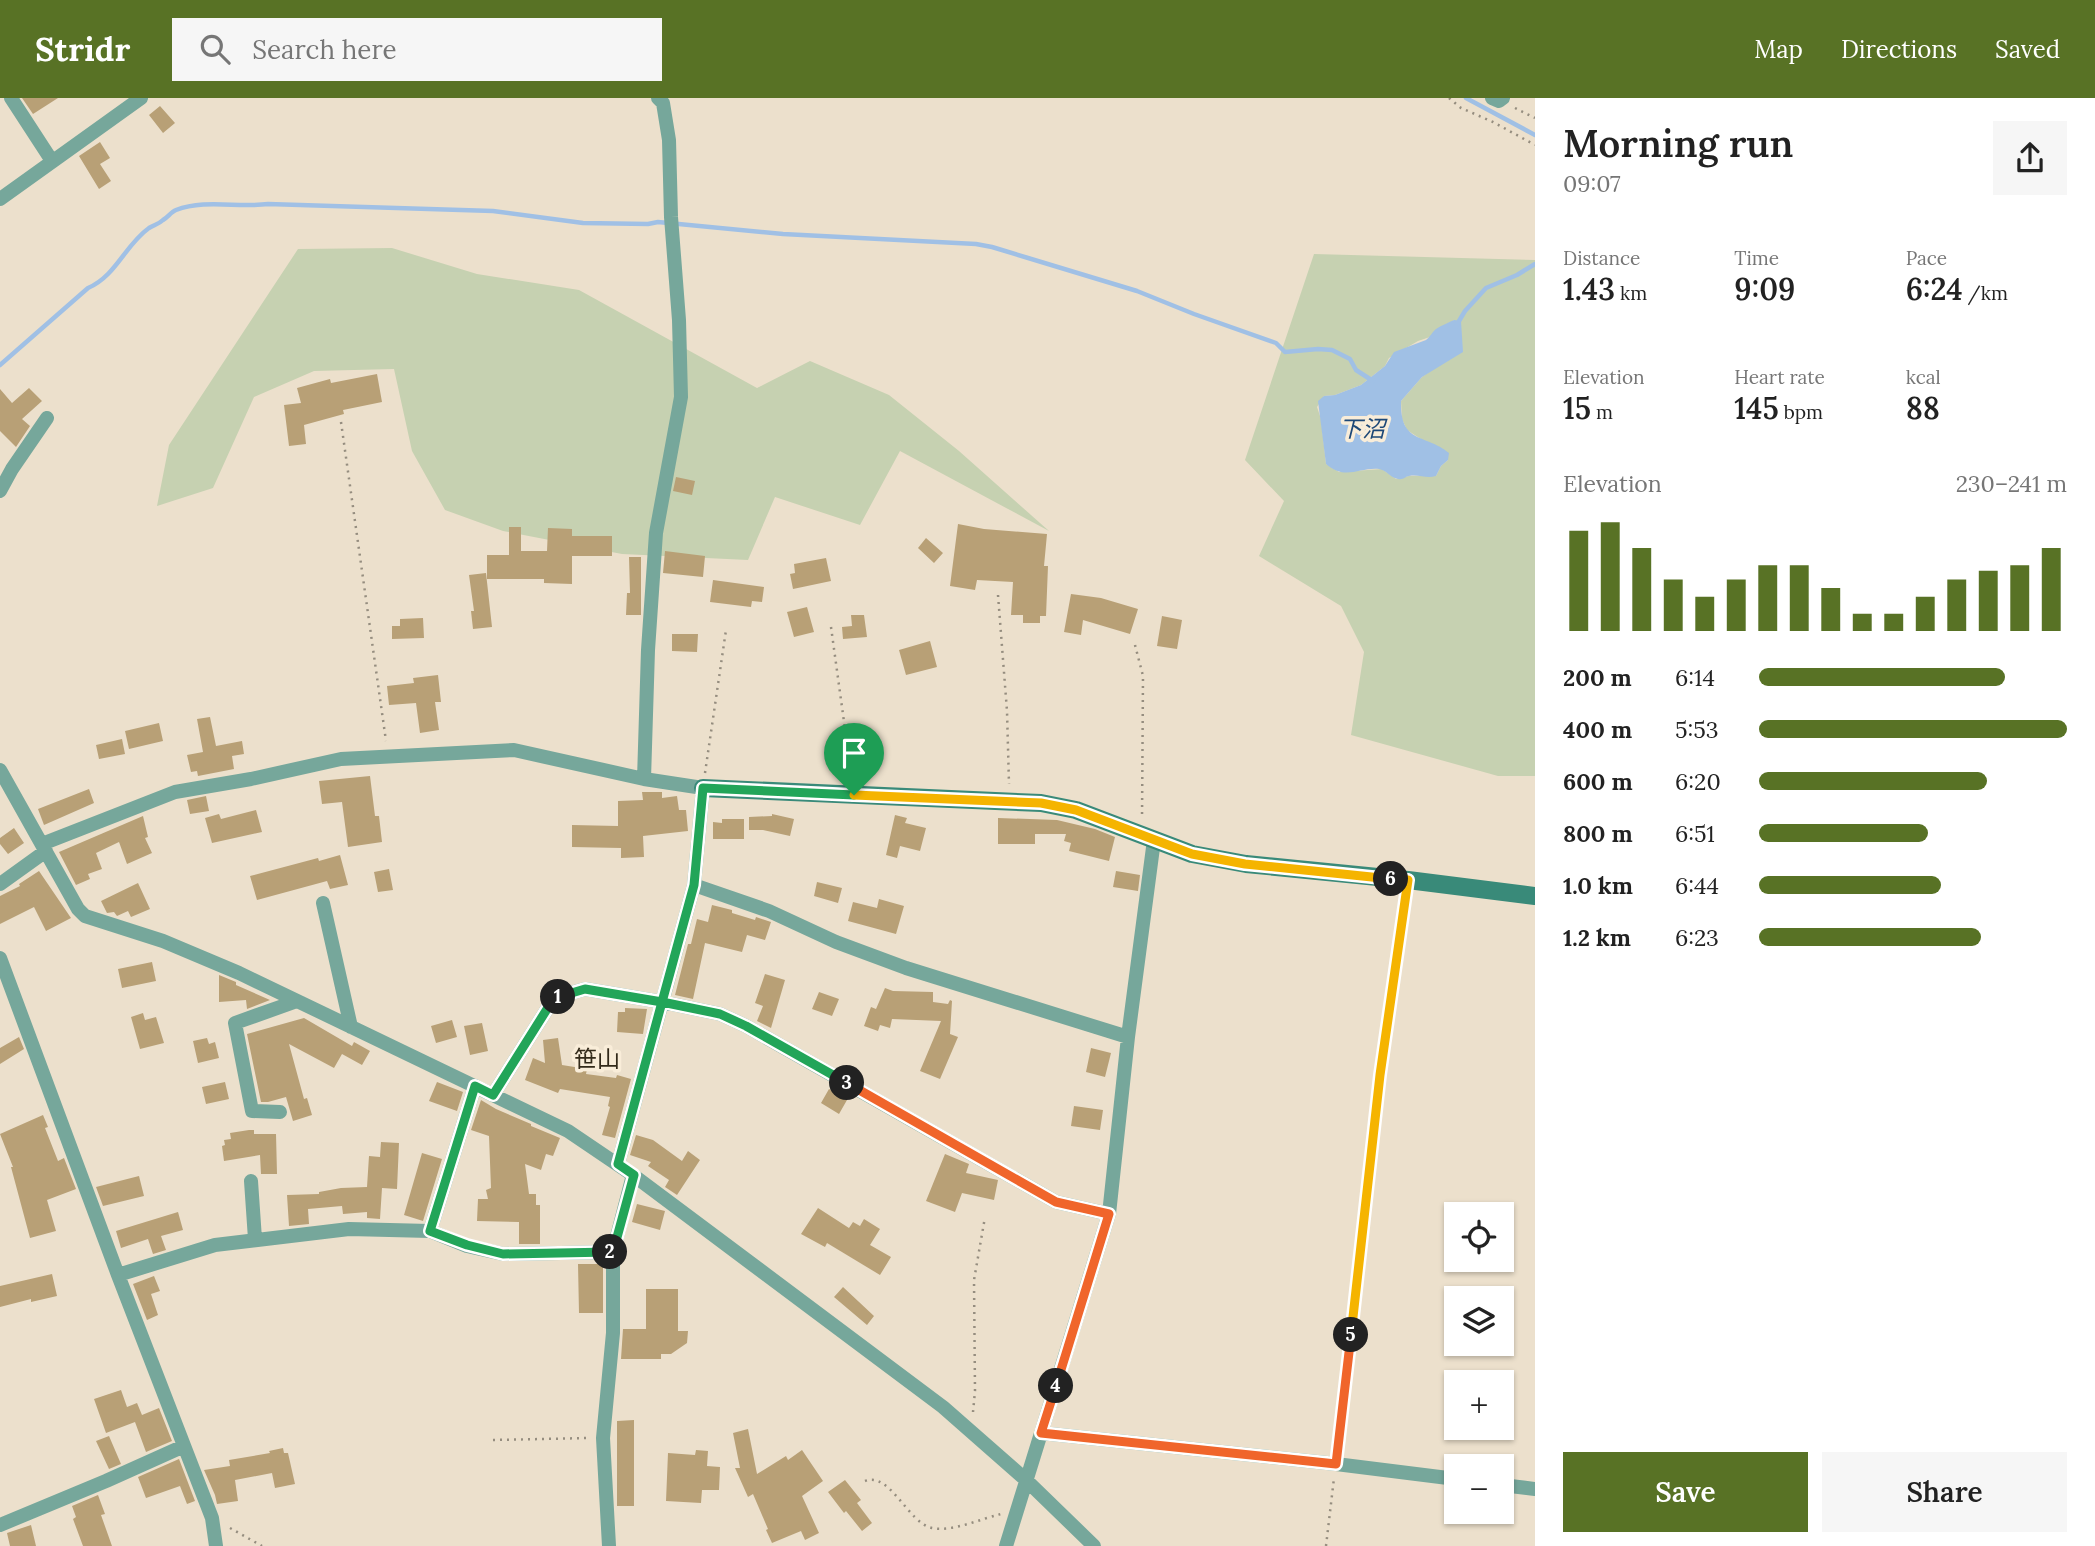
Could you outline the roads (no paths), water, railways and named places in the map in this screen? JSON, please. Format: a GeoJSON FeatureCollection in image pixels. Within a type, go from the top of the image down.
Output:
{"type":"FeatureCollection","features":[{"type":"Feature","properties":{"kind":"street"},"geometry":{"type":"LineString","coordinates":[[11,98],[52,161]]}},
{"type":"Feature","properties":{"kind":"street"},"geometry":{"type":"LineString","coordinates":[[0,199],[141,98]]}},
{"type":"Feature","properties":{"kind":"street"},"geometry":{"type":"LineString","coordinates":[[644,779],[648,650],[656,533],[681,397],[668,140],[663,103],[658,98]]}},
{"type":"Feature","properties":{"kind":"street"},"geometry":{"type":"LineString","coordinates":[[0,491],[47,418]]}},
{"type":"Feature","properties":{"kind":"street"},"geometry":{"type":"LineString","coordinates":[[0,884],[44,848],[175,792],[341,759],[513,750],[644,779],[703,788],[1041,803],[1076,810],[1192,854],[1245,864],[1408,880],[1535,897]]}},
{"type":"Feature","properties":{"kind":"street"},"geometry":{"type":"LineString","coordinates":[[0,769],[78,909],[85,916],[163,941],[239,973],[568,1131],[634,1175],[943,1406],[1025,1479],[1094,1546]]}},
{"type":"Feature","properties":{"kind":"street"},"geometry":{"type":"LineString","coordinates":[[618,1164],[694,885],[703,788]]}},
{"type":"Feature","properties":{"kind":"street"},"geometry":{"type":"LineString","coordinates":[[1006,1546],[1109,1214],[1148,837]]}},
{"type":"Feature","properties":{"kind":"street"},"geometry":{"type":"LineString","coordinates":[[694,885],[769,911],[836,942],[906,968],[1128,1037]]}},
{"type":"Feature","properties":{"kind":"street"},"geometry":{"type":"LineString","coordinates":[[323,904],[351,1027]]}},
{"type":"Feature","properties":{"kind":"street"},"geometry":{"type":"LineString","coordinates":[[0,958],[212,1518],[216,1546]]}},
{"type":"Feature","properties":{"kind":"street"},"geometry":{"type":"LineString","coordinates":[[493,1095],[554,998],[585,989],[662,1002],[720,1014],[746,1026],[1056,1202],[1109,1214]]}},
{"type":"Feature","properties":{"kind":"street"},"geometry":{"type":"LineString","coordinates":[[280,1112],[252,1111],[235,1023],[297,1001]]}},
{"type":"Feature","properties":{"kind":"street"},"geometry":{"type":"LineString","coordinates":[[430,1231],[475,1086]]}},
{"type":"Feature","properties":{"kind":"street"},"geometry":{"type":"LineString","coordinates":[[609,1546],[603,1438],[613,1333],[613,1252],[634,1175]]}},
{"type":"Feature","properties":{"kind":"street"},"geometry":{"type":"LineString","coordinates":[[251,1181],[255,1240]]}},
{"type":"Feature","properties":{"kind":"street"},"geometry":{"type":"LineString","coordinates":[[118,1275],[215,1245],[349,1229],[430,1231],[467,1245],[503,1254],[613,1252]]}},
{"type":"Feature","properties":{"kind":"street"},"geometry":{"type":"LineString","coordinates":[[1041,1433],[1444,1478]]}},
{"type":"Feature","properties":{"kind":"street"},"geometry":{"type":"LineString","coordinates":[[0,1525],[184,1446]]}},
{"type":"Feature","properties":{"kind":"street"},"geometry":{"type":"LineString","coordinates":[[1514,1486],[1535,1489]]}},
{"type":"Feature","properties":{"kind":"water","name":"下沼"},"geometry":{"type":"Polygon","coordinates":[[[1454,320],[1461,321],[1463,352],[1422,377],[1401,401],[1402,415],[1409,432],[1449,453],[1448,460],[1436,476],[1407,476],[1398,479],[1379,469],[1346,473],[1326,464],[1318,401],[1324,396],[1335,395],[1361,385],[1385,366],[1394,352],[1426,340],[1436,329],[1454,320]]]}},
{"type":"Feature","properties":{"kind":"waterway"},"geometry":{"type":"LineString","coordinates":[[1466,98],[1535,135]]}},
{"type":"Feature","properties":{"kind":"waterway"},"geometry":{"type":"LineString","coordinates":[[0,365],[88,288],[106,276],[141,235],[174,211],[210,204],[268,204],[493,211],[583,223],[658,222],[783,234],[976,244],[1137,291],[1276,343],[1285,352],[1332,350],[1350,359],[1356,370],[1373,381]]}},
{"type":"Feature","properties":{"kind":"waterway"},"geometry":{"type":"LineString","coordinates":[[1456,326],[1465,311],[1486,288],[1535,264]]}},
{"type":"Feature","properties":{"kind":"district","name":"笹山"},"geometry":{"type":"Point","coordinates":[597,1059]}}]}
